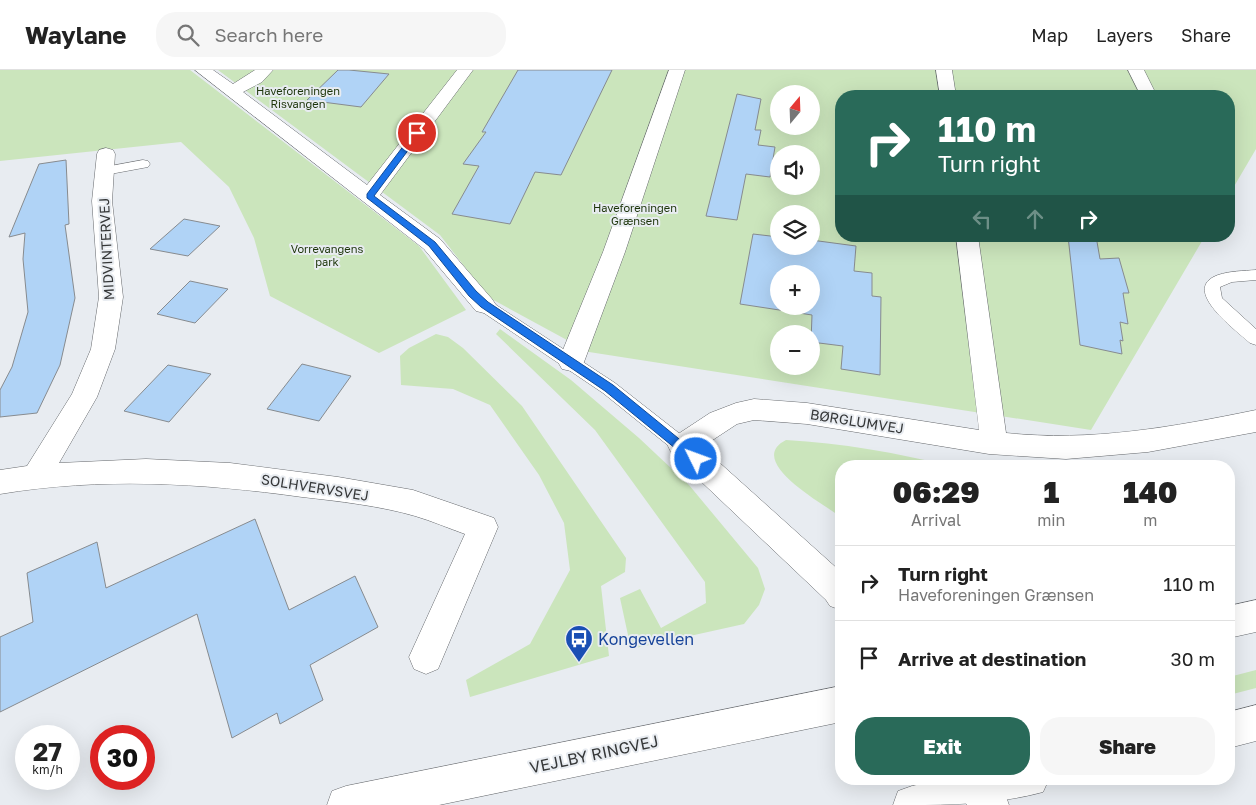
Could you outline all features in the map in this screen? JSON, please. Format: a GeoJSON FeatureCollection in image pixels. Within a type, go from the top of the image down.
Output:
{"type":"FeatureCollection","features":[{"type":"Feature","properties":{"kind":"street"},"geometry":{"type":"LineString","coordinates":[[203,70],[432,244],[472,294],[484,305]]}},
{"type":"Feature","properties":{"kind":"street"},"geometry":{"type":"LineString","coordinates":[[232,91],[256,78],[265,70]]}},
{"type":"Feature","properties":{"kind":"street"},"geometry":{"type":"LineString","coordinates":[[370,196],[465,70]]}},
{"type":"Feature","properties":{"kind":"street"},"geometry":{"type":"LineString","coordinates":[[571,362],[614,252],[677,70]]}},
{"type":"Feature","properties":{"kind":"street"},"geometry":{"type":"LineString","coordinates":[[944,70],[947,90]]}},
{"type":"Feature","properties":{"kind":"street"},"geometry":{"type":"LineString","coordinates":[[1136,70],[1146,90]]}},
{"type":"Feature","properties":{"kind":"street","name":"MIDVINTERVEJ"},"geometry":{"type":"LineString","coordinates":[[36,476],[84,397],[103,349],[110,297],[102,200],[105,162]]}},
{"type":"Feature","properties":{"kind":"street"},"geometry":{"type":"LineString","coordinates":[[968,242],[994,443]]}},
{"type":"Feature","properties":{"kind":"street","name":"BØRGLUMVEJ"},"geometry":{"type":"LineString","coordinates":[[682,446],[723,418],[745,411],[812,414],[994,443],[1076,448],[1123,445],[1256,421]]}},
{"type":"Feature","properties":{"kind":"street"},"geometry":{"type":"LineString","coordinates":[[682,446],[835,587]]}},
{"type":"Feature","properties":{"kind":"street","name":"SOLHVERVSVEJ"},"geometry":{"type":"LineString","coordinates":[[0,482],[36,476],[146,471],[230,474],[338,489],[413,503],[483,527],[426,658]]}},
{"type":"Feature","properties":{"kind":"street"},"geometry":{"type":"LineString","coordinates":[[1235,621],[1256,616]]}},
{"type":"Feature","properties":{"kind":"street","name":"VEJLBY RINGVEJ"},"geometry":{"type":"LineString","coordinates":[[346,805],[835,705]]}},
{"type":"Feature","properties":{"kind":"street"},"geometry":{"type":"LineString","coordinates":[[1235,728],[1256,723]]}},
{"type":"Feature","properties":{"kind":"street"},"geometry":{"type":"LineString","coordinates":[[912,805],[1007,785]]}},
{"type":"Feature","properties":{"kind":"lane"},"geometry":{"type":"LineString","coordinates":[[105,162],[143,164]]}},
{"type":"Feature","properties":{"kind":"lane"},"geometry":{"type":"LineString","coordinates":[[1256,275],[1222,279],[1214,282],[1211,287],[1211,293],[1216,301],[1256,339]]}},
{"type":"Feature","properties":{"kind":"lane"},"geometry":{"type":"LineString","coordinates":[[484,305],[609,388],[682,446]]}},
{"type":"Feature","properties":{"kind":"green space","name":"Vorrevangens park"},"geometry":{"type":"Polygon","coordinates":[[[0,70],[190,70],[419,246],[466,310],[379,353],[270,296],[254,238],[229,187],[181,142],[0,161],[0,70]]]}},
{"type":"Feature","properties":{"kind":"green space","name":"Haveforeningen Grænsen"},"geometry":{"type":"Polygon","coordinates":[[[218,70],[1256,70],[1256,149],[1235,185],[1235,90],[835,90],[835,242],[1201,242],[1091,430],[589,352],[488,297],[440,235],[218,70]]]}},
{"type":"Feature","properties":{"kind":"green space"},"geometry":{"type":"Polygon","coordinates":[[[500,329],[571,380],[639,438],[689,485],[758,568],[765,589],[759,605],[744,624],[631,649],[620,598],[640,589],[661,628],[706,603],[705,582],[595,430],[496,334],[500,329]]]}},
{"type":"Feature","properties":{"kind":"green space"},"geometry":{"type":"Polygon","coordinates":[[[436,334],[448,337],[463,348],[522,406],[626,558],[625,572],[601,586],[609,656],[470,697],[466,680],[530,644],[570,570],[564,523],[539,475],[490,405],[453,389],[401,385],[400,356],[409,348],[436,334]]]}},
{"type":"Feature","properties":{"kind":"green space"},"geometry":{"type":"Polygon","coordinates":[[[786,440],[827,443],[924,460],[835,460],[835,513],[792,482],[781,470],[775,459],[776,449],[786,440]]]}},
{"type":"Feature","properties":{"kind":"green space"},"geometry":{"type":"Polygon","coordinates":[[[1256,670],[1256,688],[1235,693],[1235,675],[1256,670]]]}},
{"type":"Feature","properties":{"kind":"building"},"geometry":{"type":"Polygon","coordinates":[[[338,70],[389,74],[361,107],[307,100],[338,70]]]}},
{"type":"Feature","properties":{"kind":"building"},"geometry":{"type":"Polygon","coordinates":[[[518,70],[612,70],[561,175],[535,172],[510,224],[452,214],[479,166],[463,164],[486,132],[482,132],[518,70]]]}},
{"type":"Feature","properties":{"kind":"building"},"geometry":{"type":"Polygon","coordinates":[[[737,94],[761,99],[755,130],[761,130],[758,145],[770,146],[770,177],[746,174],[737,220],[706,216],[737,94]]]}},
{"type":"Feature","properties":{"kind":"building"},"geometry":{"type":"Polygon","coordinates":[[[66,160],[69,224],[65,225],[75,298],[60,365],[37,413],[0,417],[0,390],[12,367],[28,312],[23,259],[25,233],[9,237],[39,164],[66,160]]]}},
{"type":"Feature","properties":{"kind":"building"},"geometry":{"type":"Polygon","coordinates":[[[184,219],[220,226],[188,256],[150,249],[184,219]]]}},
{"type":"Feature","properties":{"kind":"building"},"geometry":{"type":"Polygon","coordinates":[[[753,234],[770,236],[770,255],[820,255],[820,241],[856,246],[854,271],[872,273],[872,296],[881,297],[880,375],[841,369],[843,346],[820,343],[820,325],[812,325],[812,315],[820,315],[820,265],[770,265],[770,309],[740,304],[753,234]]]}},
{"type":"Feature","properties":{"kind":"building"},"geometry":{"type":"Polygon","coordinates":[[[1069,242],[1097,242],[1100,259],[1119,258],[1129,293],[1123,293],[1128,324],[1120,322],[1123,341],[1120,340],[1122,354],[1080,345],[1069,242]]]}},
{"type":"Feature","properties":{"kind":"building"},"geometry":{"type":"Polygon","coordinates":[[[190,281],[228,289],[195,323],[157,314],[190,281]]]}},
{"type":"Feature","properties":{"kind":"building"},"geometry":{"type":"Polygon","coordinates":[[[302,364],[351,376],[319,421],[267,409],[302,364]]]}},
{"type":"Feature","properties":{"kind":"building"},"geometry":{"type":"Polygon","coordinates":[[[168,365],[211,374],[169,422],[124,411],[168,365]]]}},
{"type":"Feature","properties":{"kind":"building"},"geometry":{"type":"Polygon","coordinates":[[[255,519],[289,610],[355,576],[378,627],[310,665],[323,700],[280,724],[277,713],[232,738],[197,614],[0,712],[0,637],[33,622],[27,573],[97,542],[106,588],[255,519]]]}},
{"type":"Feature","properties":{"kind":"place","name":"Kongevellen"},"geometry":{"type":"Point","coordinates":[579,663]}},
{"type":"Feature","properties":{"kind":"route"},"geometry":{"type":"LineString","coordinates":[[417,133],[370,196],[432,244],[472,294],[484,305],[609,388],[696,459]]}},
{"type":"Feature","properties":{"kind":"park label","name":"Haveforeningen Risvangen"},"geometry":{"type":"Point","coordinates":[298,96]}}]}
